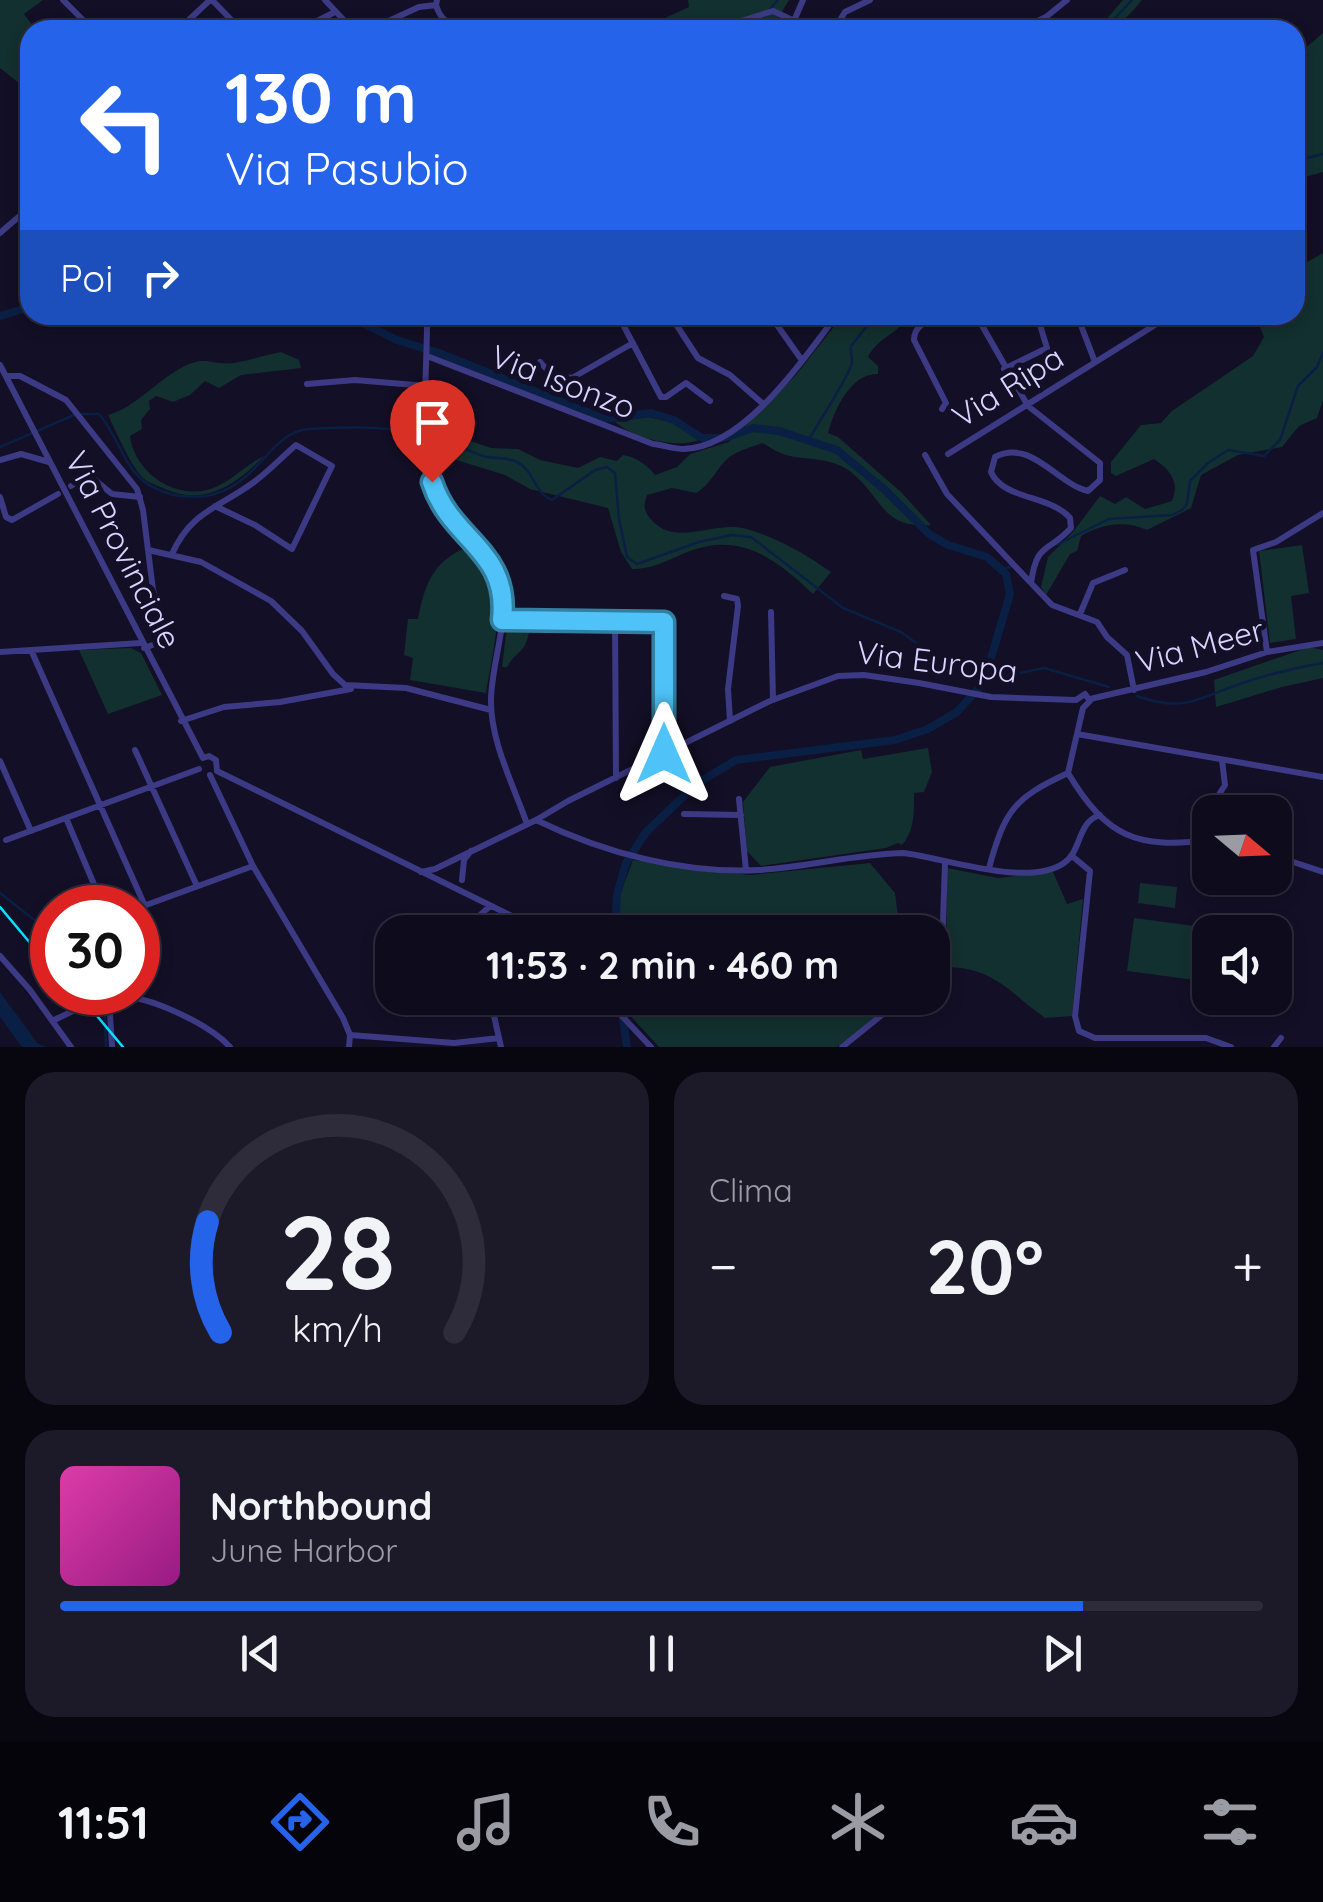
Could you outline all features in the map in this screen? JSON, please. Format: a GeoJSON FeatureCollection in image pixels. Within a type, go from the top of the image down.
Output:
{"type":"FeatureCollection","features":[{"type":"Feature","properties":{"kind":"street"},"geometry":{"type":"LineString","coordinates":[[63,0],[84,20]]}},
{"type":"Feature","properties":{"kind":"street"},"geometry":{"type":"LineString","coordinates":[[325,0],[342,20]]}},
{"type":"Feature","properties":{"kind":"street"},"geometry":{"type":"LineString","coordinates":[[794,18],[802,0]]}},
{"type":"Feature","properties":{"kind":"street"},"geometry":{"type":"LineString","coordinates":[[840,20],[844,12],[870,0]]}},
{"type":"Feature","properties":{"kind":"street"},"geometry":{"type":"LineString","coordinates":[[1040,20],[1066,0]]}},
{"type":"Feature","properties":{"kind":"street"},"geometry":{"type":"LineString","coordinates":[[188,20],[207,2],[229,20]]}},
{"type":"Feature","properties":{"kind":"street"},"geometry":{"type":"LineString","coordinates":[[390,20],[437,3]]}},
{"type":"Feature","properties":{"kind":"street"},"geometry":{"type":"LineString","coordinates":[[744,20],[772,12],[797,20]]}},
{"type":"Feature","properties":{"kind":"street"},"geometry":{"type":"LineString","coordinates":[[316,20],[334,13]]}},
{"type":"Feature","properties":{"kind":"street"},"geometry":{"type":"LineString","coordinates":[[0,233],[20,216]]}},
{"type":"Feature","properties":{"kind":"street"},"geometry":{"type":"LineString","coordinates":[[427,325],[428,461],[435,492],[447,513],[485,554],[499,576],[504,602],[491,710],[527,824]]}},
{"type":"Feature","properties":{"kind":"street"},"geometry":{"type":"LineString","coordinates":[[624,325],[661,396],[666,397],[686,382],[710,401]]}},
{"type":"Feature","properties":{"kind":"street"},"geometry":{"type":"LineString","coordinates":[[677,325],[698,358],[730,375],[762,404],[798,366],[826,325]]}},
{"type":"Feature","properties":{"kind":"street"},"geometry":{"type":"LineString","coordinates":[[777,325],[801,359]]}},
{"type":"Feature","properties":{"kind":"street"},"geometry":{"type":"LineString","coordinates":[[921,325],[914,332],[914,340],[946,403],[942,409]]}},
{"type":"Feature","properties":{"kind":"street"},"geometry":{"type":"LineString","coordinates":[[981,325],[1028,406],[1097,458],[1103,468],[1097,485],[1088,490],[1078,488],[1043,463],[1016,453],[1001,453],[990,464],[994,480],[1001,486],[1056,507],[1070,518],[1071,528],[1064,536],[1044,546],[1034,563],[1031,583]]}},
{"type":"Feature","properties":{"kind":"street"},"geometry":{"type":"LineString","coordinates":[[1004,369],[1047,348],[1039,325]]}},
{"type":"Feature","properties":{"kind":"street","name":"Via Ripa"},"geometry":{"type":"LineString","coordinates":[[1081,325],[1095,362]]}},
{"type":"Feature","properties":{"kind":"street","name":"Via Ripa"},"geometry":{"type":"LineString","coordinates":[[948,454],[1155,325]]}},
{"type":"Feature","properties":{"kind":"street"},"geometry":{"type":"LineString","coordinates":[[540,362],[552,375],[572,378],[633,342]]}},
{"type":"Feature","properties":{"kind":"street","name":"Via Isonzo"},"geometry":{"type":"LineString","coordinates":[[427,356],[653,444],[683,449],[710,444],[735,431],[762,404]]}},
{"type":"Feature","properties":{"kind":"street","name":"Via Provinciale"},"geometry":{"type":"LineString","coordinates":[[0,365],[181,721],[202,758],[213,757],[218,762],[213,773]]}},
{"type":"Feature","properties":{"kind":"street"},"geometry":{"type":"LineString","coordinates":[[0,382],[20,376],[66,400],[137,490],[153,590],[168,636],[164,641],[142,646],[0,652]]}},
{"type":"Feature","properties":{"kind":"street"},"geometry":{"type":"LineString","coordinates":[[307,384],[354,380],[427,386]]}},
{"type":"Feature","properties":{"kind":"street"},"geometry":{"type":"LineString","coordinates":[[172,554],[186,527],[214,506],[256,481],[296,445],[332,466],[292,548],[214,506]]}},
{"type":"Feature","properties":{"kind":"street"},"geometry":{"type":"LineString","coordinates":[[0,460],[21,454],[50,463]]}},
{"type":"Feature","properties":{"kind":"street","name":"Via Ripa"},"geometry":{"type":"LineString","coordinates":[[925,455],[947,494],[1052,605],[1094,619],[1127,656],[1134,690]]}},
{"type":"Feature","properties":{"kind":"street"},"geometry":{"type":"LineString","coordinates":[[71,486],[89,475],[112,494],[140,498]]}},
{"type":"Feature","properties":{"kind":"street"},"geometry":{"type":"LineString","coordinates":[[0,496],[6,518],[12,520],[58,494]]}},
{"type":"Feature","properties":{"kind":"street"},"geometry":{"type":"LineString","coordinates":[[1267,652],[1253,550],[1276,542],[1323,513]]}},
{"type":"Feature","properties":{"kind":"street"},"geometry":{"type":"LineString","coordinates":[[148,550],[217,569],[271,601],[302,631],[342,683],[354,688]]}},
{"type":"Feature","properties":{"kind":"street"},"geometry":{"type":"LineString","coordinates":[[1080,614],[1093,583],[1125,570]]}},
{"type":"Feature","properties":{"kind":"street"},"geometry":{"type":"LineString","coordinates":[[724,596],[737,599],[738,606],[728,689],[730,722]]}},
{"type":"Feature","properties":{"kind":"street"},"geometry":{"type":"LineString","coordinates":[[771,612],[773,700]]}},
{"type":"Feature","properties":{"kind":"street"},"geometry":{"type":"LineString","coordinates":[[615,619],[616,778]]}},
{"type":"Feature","properties":{"kind":"street"},"geometry":{"type":"LineString","coordinates":[[502,620],[664,622],[664,754]]}},
{"type":"Feature","properties":{"kind":"street","name":"Via Meer"},"geometry":{"type":"LineString","coordinates":[[1076,700],[1083,694],[1090,699],[1134,690],[1267,652],[1323,643]]}},
{"type":"Feature","properties":{"kind":"street"},"geometry":{"type":"LineString","coordinates":[[31,650],[102,806],[133,885]]}},
{"type":"Feature","properties":{"kind":"street","name":"Via Europa"},"geometry":{"type":"LineString","coordinates":[[445,863],[816,682],[851,676],[919,682],[979,696],[1076,700]]}},
{"type":"Feature","properties":{"kind":"street"},"geometry":{"type":"LineString","coordinates":[[327,694],[342,683]]}},
{"type":"Feature","properties":{"kind":"street"},"geometry":{"type":"LineString","coordinates":[[181,721],[224,707],[354,688],[406,688],[491,710]]}},
{"type":"Feature","properties":{"kind":"street"},"geometry":{"type":"LineString","coordinates":[[1083,708],[1089,706],[1090,699]]}},
{"type":"Feature","properties":{"kind":"street"},"geometry":{"type":"LineString","coordinates":[[1076,700],[1083,708]]}},
{"type":"Feature","properties":{"kind":"street"},"geometry":{"type":"LineString","coordinates":[[1068,773],[1083,708]]}},
{"type":"Feature","properties":{"kind":"street"},"geometry":{"type":"LineString","coordinates":[[1077,734],[1323,777]]}},
{"type":"Feature","properties":{"kind":"street"},"geometry":{"type":"LineString","coordinates":[[135,750],[198,886]]}},
{"type":"Feature","properties":{"kind":"street"},"geometry":{"type":"LineString","coordinates":[[199,769],[202,758]]}},
{"type":"Feature","properties":{"kind":"street"},"geometry":{"type":"LineString","coordinates":[[1219,795],[1225,785],[1222,760]]}},
{"type":"Feature","properties":{"kind":"street"},"geometry":{"type":"LineString","coordinates":[[0,761],[31,831]]}},
{"type":"Feature","properties":{"kind":"street"},"geometry":{"type":"LineString","coordinates":[[6,840],[199,769],[508,915]]}},
{"type":"Feature","properties":{"kind":"street"},"geometry":{"type":"LineString","coordinates":[[213,773],[253,866],[332,996],[350,1034],[348,1047]]}},
{"type":"Feature","properties":{"kind":"street"},"geometry":{"type":"LineString","coordinates":[[1068,773],[1100,815],[1130,836],[1158,845],[1192,842]]}},
{"type":"Feature","properties":{"kind":"street"},"geometry":{"type":"LineString","coordinates":[[989,868],[1000,827],[1030,791],[1068,773]]}},
{"type":"Feature","properties":{"kind":"street"},"geometry":{"type":"LineString","coordinates":[[739,798],[746,870]]}},
{"type":"Feature","properties":{"kind":"street"},"geometry":{"type":"LineString","coordinates":[[684,814],[741,815]]}},
{"type":"Feature","properties":{"kind":"street"},"geometry":{"type":"LineString","coordinates":[[536,820],[622,854],[710,868],[746,870],[884,854],[926,856],[945,864],[1018,872],[1056,868],[1072,856],[1088,821],[1100,815]]}},
{"type":"Feature","properties":{"kind":"street"},"geometry":{"type":"LineString","coordinates":[[66,818],[94,885]]}},
{"type":"Feature","properties":{"kind":"street"},"geometry":{"type":"LineString","coordinates":[[472,850],[464,860],[462,880],[473,897]]}},
{"type":"Feature","properties":{"kind":"street"},"geometry":{"type":"LineString","coordinates":[[1072,856],[1090,871],[1075,1016],[1079,1031],[1095,1038],[1206,1038],[1231,1047]]}},
{"type":"Feature","properties":{"kind":"street"},"geometry":{"type":"LineString","coordinates":[[1292,862],[1323,872]]}},
{"type":"Feature","properties":{"kind":"street"},"geometry":{"type":"LineString","coordinates":[[421,872],[445,863],[459,863],[463,868]]}},
{"type":"Feature","properties":{"kind":"street"},"geometry":{"type":"LineString","coordinates":[[440,881],[445,863]]}},
{"type":"Feature","properties":{"kind":"street"},"geometry":{"type":"LineString","coordinates":[[943,915],[945,864]]}},
{"type":"Feature","properties":{"kind":"street"},"geometry":{"type":"LineString","coordinates":[[160,900],[253,866]]}},
{"type":"Feature","properties":{"kind":"street"},"geometry":{"type":"LineString","coordinates":[[453,886],[462,880]]}},
{"type":"Feature","properties":{"kind":"street"},"geometry":{"type":"LineString","coordinates":[[479,915],[491,906]]}},
{"type":"Feature","properties":{"kind":"street"},"geometry":{"type":"LineString","coordinates":[[0,956],[54,1020],[71,1047]]}},
{"type":"Feature","properties":{"kind":"street"},"geometry":{"type":"LineString","coordinates":[[160,1008],[195,1021],[230,1047]]}},
{"type":"Feature","properties":{"kind":"street"},"geometry":{"type":"LineString","coordinates":[[54,1020],[66,1015]]}},
{"type":"Feature","properties":{"kind":"street"},"geometry":{"type":"LineString","coordinates":[[107,1015],[112,1047]]}},
{"type":"Feature","properties":{"kind":"street"},"geometry":{"type":"LineString","coordinates":[[494,1015],[501,1047]]}},
{"type":"Feature","properties":{"kind":"street"},"geometry":{"type":"LineString","coordinates":[[621,1015],[651,1047]]}},
{"type":"Feature","properties":{"kind":"street"},"geometry":{"type":"LineString","coordinates":[[842,1047],[881,1015]]}},
{"type":"Feature","properties":{"kind":"street"},"geometry":{"type":"LineString","coordinates":[[350,1034],[454,1042],[499,1038]]}},
{"type":"Feature","properties":{"kind":"street"},"geometry":{"type":"LineString","coordinates":[[1274,1047],[1281,1038]]}},
{"type":"Feature","properties":{"kind":"green space"},"geometry":{"type":"Polygon","coordinates":[[[0,0],[43,0],[24,14],[28,20],[20,20],[20,82],[0,68],[0,0]]]}},
{"type":"Feature","properties":{"kind":"green space"},"geometry":{"type":"Polygon","coordinates":[[[688,0],[789,0],[777,20],[661,20],[689,7],[688,0]]]}},
{"type":"Feature","properties":{"kind":"green space"},"geometry":{"type":"Polygon","coordinates":[[[1123,0],[1142,0],[1122,20],[1106,20],[1123,0]]]}},
{"type":"Feature","properties":{"kind":"green space"},"geometry":{"type":"Polygon","coordinates":[[[1323,33],[1323,172],[1305,177],[1305,48],[1323,33]]]}},
{"type":"Feature","properties":{"kind":"green space"},"geometry":{"type":"Polygon","coordinates":[[[1323,253],[1323,400],[1317,418],[1299,426],[1282,447],[1238,455],[1201,475],[1191,508],[1147,530],[1114,525],[1081,536],[1077,551],[1070,554],[1046,595],[1041,587],[1048,557],[1100,496],[1115,504],[1126,497],[1145,509],[1172,501],[1172,477],[1154,459],[1116,476],[1111,473],[1111,462],[1141,425],[1161,423],[1172,411],[1253,356],[1264,337],[1259,325],[1305,325],[1305,263],[1323,253]]]}},
{"type":"Feature","properties":{"kind":"green space"},"geometry":{"type":"Polygon","coordinates":[[[835,325],[901,325],[868,357],[878,366],[878,374],[868,375],[852,386],[839,404],[828,433],[838,437],[902,493],[931,525],[915,525],[893,517],[843,467],[783,454],[762,443],[731,456],[696,493],[672,488],[647,495],[645,504],[649,517],[670,531],[734,527],[791,547],[831,572],[813,594],[772,560],[742,547],[709,546],[632,569],[621,552],[608,508],[530,489],[505,475],[434,453],[433,428],[491,448],[518,449],[540,460],[578,468],[600,457],[617,461],[623,455],[641,462],[655,475],[677,467],[690,454],[729,442],[796,375],[835,325]]]}},
{"type":"Feature","properties":{"kind":"green space"},"geometry":{"type":"Polygon","coordinates":[[[281,352],[299,360],[301,368],[241,375],[219,388],[205,381],[190,395],[173,402],[156,396],[149,401],[150,409],[141,420],[142,429],[130,436],[150,474],[175,488],[204,491],[218,486],[264,456],[254,466],[219,490],[193,495],[165,489],[139,473],[108,415],[190,364],[234,363],[281,352]]]}},
{"type":"Feature","properties":{"kind":"green space"},"geometry":{"type":"Polygon","coordinates":[[[648,417],[671,422],[699,440],[655,440],[615,422],[648,417]]]}},
{"type":"Feature","properties":{"kind":"green space"},"geometry":{"type":"Polygon","coordinates":[[[1302,545],[1309,593],[1291,596],[1296,639],[1270,643],[1259,551],[1302,545]]]}},
{"type":"Feature","properties":{"kind":"green space"},"geometry":{"type":"Polygon","coordinates":[[[463,549],[481,555],[491,568],[497,587],[496,633],[486,693],[410,680],[413,658],[404,655],[408,619],[418,619],[431,577],[444,561],[463,549]]]}},
{"type":"Feature","properties":{"kind":"green space"},"geometry":{"type":"Polygon","coordinates":[[[530,625],[522,650],[507,667],[502,667],[507,627],[530,625]]]}},
{"type":"Feature","properties":{"kind":"green space"},"geometry":{"type":"Polygon","coordinates":[[[1309,647],[1323,650],[1323,678],[1216,707],[1214,680],[1309,647]]]}},
{"type":"Feature","properties":{"kind":"green space"},"geometry":{"type":"Polygon","coordinates":[[[131,648],[141,653],[162,695],[108,714],[79,650],[131,648]]]}},
{"type":"Feature","properties":{"kind":"green space"},"geometry":{"type":"Polygon","coordinates":[[[928,748],[932,772],[924,792],[914,793],[912,827],[902,845],[761,866],[747,851],[743,802],[770,767],[861,750],[863,759],[928,748]]]}},
{"type":"Feature","properties":{"kind":"green space"},"geometry":{"type":"Polygon","coordinates":[[[633,860],[750,875],[870,863],[895,893],[898,915],[617,915],[617,903],[633,860]]]}},
{"type":"Feature","properties":{"kind":"green space"},"geometry":{"type":"Polygon","coordinates":[[[947,868],[998,878],[1053,872],[1067,904],[1083,899],[1072,1016],[1045,1018],[989,977],[950,967],[950,915],[947,915],[947,868]]]}},
{"type":"Feature","properties":{"kind":"green space"},"geometry":{"type":"Polygon","coordinates":[[[1140,883],[1177,887],[1175,908],[1138,903],[1140,883]]]}},
{"type":"Feature","properties":{"kind":"green space"},"geometry":{"type":"Polygon","coordinates":[[[1134,918],[1192,926],[1192,980],[1127,971],[1134,918]]]}},
{"type":"Feature","properties":{"kind":"green space"},"geometry":{"type":"Polygon","coordinates":[[[630,1015],[877,1015],[837,1047],[659,1047],[630,1015]]]}},
{"type":"Feature","properties":{"kind":"water"},"geometry":{"type":"Polygon","coordinates":[[[0,992],[38,1044],[47,1047],[22,1047],[0,1017],[0,992]]]}},
{"type":"Feature","properties":{"kind":"waterway"},"geometry":{"type":"LineString","coordinates":[[769,10],[778,0]]}},
{"type":"Feature","properties":{"kind":"waterway"},"geometry":{"type":"LineString","coordinates":[[1113,20],[1132,0]]}},
{"type":"Feature","properties":{"kind":"waterway"},"geometry":{"type":"LineString","coordinates":[[759,20],[763,16]]}},
{"type":"Feature","properties":{"kind":"waterway"},"geometry":{"type":"LineString","coordinates":[[1305,158],[1323,154]]}},
{"type":"Feature","properties":{"kind":"waterway"},"geometry":{"type":"LineString","coordinates":[[0,316],[20,310]]}},
{"type":"Feature","properties":{"kind":"waterway"},"geometry":{"type":"LineString","coordinates":[[366,325],[605,419],[651,413],[674,420],[702,438],[724,438],[753,428],[779,431],[837,450],[929,534],[948,545],[987,557],[1006,574],[1010,594],[984,682],[957,712],[928,729],[895,740],[736,760],[698,783],[646,832],[626,863],[616,915]]}},
{"type":"Feature","properties":{"kind":"waterway"},"geometry":{"type":"LineString","coordinates":[[808,441],[850,368],[851,346],[868,325]]}},
{"type":"Feature","properties":{"kind":"waterway"},"geometry":{"type":"LineString","coordinates":[[1056,545],[1109,519],[1172,515],[1182,510],[1187,504],[1190,481],[1228,450],[1264,456],[1280,440],[1298,386],[1317,367],[1323,353]]}},
{"type":"Feature","properties":{"kind":"waterway"},"geometry":{"type":"LineString","coordinates":[[81,414],[99,414],[128,463],[144,481],[181,496],[206,496],[226,490],[242,480],[280,442],[309,429],[391,429],[438,438],[485,456],[517,462],[552,500],[595,470],[607,467],[615,473],[627,557],[637,564],[699,542],[732,535],[751,537],[843,608],[901,632],[942,662],[977,675]]}},
{"type":"Feature","properties":{"kind":"waterway"},"geometry":{"type":"LineString","coordinates":[[0,447],[74,415]]}},
{"type":"Feature","properties":{"kind":"waterway"},"geometry":{"type":"LineString","coordinates":[[1002,570],[1010,567]]}},
{"type":"Feature","properties":{"kind":"waterway"},"geometry":{"type":"LineString","coordinates":[[1137,696],[1177,704],[1269,675],[1323,663]]}},
{"type":"Feature","properties":{"kind":"waterway"},"geometry":{"type":"LineString","coordinates":[[996,678],[1044,668],[1109,687]]}},
{"type":"Feature","properties":{"kind":"waterway"},"geometry":{"type":"LineString","coordinates":[[0,893],[30,917]]}},
{"type":"Feature","properties":{"kind":"waterway"},"geometry":{"type":"LineString","coordinates":[[105,1015],[106,1047]]}},
{"type":"Feature","properties":{"kind":"waterway"},"geometry":{"type":"LineString","coordinates":[[622,1015],[627,1047]]}},
{"type":"Feature","properties":{"kind":"tram line"},"geometry":{"type":"LineString","coordinates":[[0,907],[30,943]]}},
{"type":"Feature","properties":{"kind":"tram line"},"geometry":{"type":"LineString","coordinates":[[96,1015],[123,1047]]}},
{"type":"Feature","properties":{"kind":"route"},"geometry":{"type":"LineString","coordinates":[[432,482],[447,513],[485,554],[499,576],[504,602],[502,620],[664,622],[664,754]]}}]}
